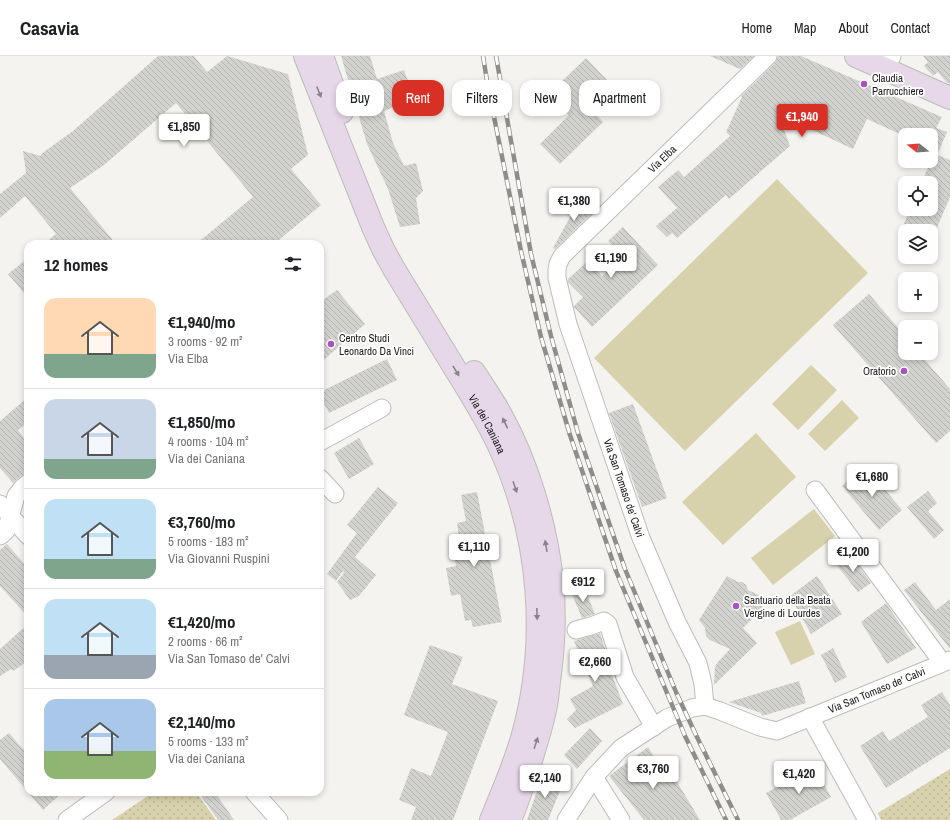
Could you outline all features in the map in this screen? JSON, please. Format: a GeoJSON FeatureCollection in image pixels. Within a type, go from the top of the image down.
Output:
{"type":"FeatureCollection","features":[{"type":"Feature","properties":{"kind":"main road","name":"Via dei Caniana"},"geometry":{"type":"LineString","coordinates":[[305,56],[383,249],[474,400],[498,445],[508,467],[520,503],[529,538],[534,569],[538,633],[531,703],[512,770],[491,820]]}},
{"type":"Feature","properties":{"kind":"main road","name":"Via dei Caniana"},"geometry":{"type":"LineString","coordinates":[[322,56],[353,144],[390,235],[408,270],[484,386],[501,415],[513,440],[528,479],[540,519],[552,580],[554,620],[552,655],[546,709],[541,729],[510,820]]}},
{"type":"Feature","properties":{"kind":"main road"},"geometry":{"type":"LineString","coordinates":[[856,56],[886,62],[950,98]]}},
{"type":"Feature","properties":{"kind":"street","name":"Via Elba"},"geometry":{"type":"LineString","coordinates":[[558,264],[562,256],[768,56]]}},
{"type":"Feature","properties":{"kind":"street","name":"Via San Tomaso de' Calvi"},"geometry":{"type":"LineString","coordinates":[[558,264],[557,278],[568,324],[641,538],[677,622],[698,663],[703,684],[705,706],[760,727],[778,731],[946,661],[815,490]]}},
{"type":"Feature","properties":{"kind":"street"},"geometry":{"type":"LineString","coordinates":[[324,440],[382,408]]}},
{"type":"Feature","properties":{"kind":"street"},"geometry":{"type":"LineString","coordinates":[[324,482],[335,494]]}},
{"type":"Feature","properties":{"kind":"street"},"geometry":{"type":"LineString","coordinates":[[0,536],[6,530],[5,509],[24,486]]}},
{"type":"Feature","properties":{"kind":"street"},"geometry":{"type":"LineString","coordinates":[[5,509],[24,531]]}},
{"type":"Feature","properties":{"kind":"street"},"geometry":{"type":"LineString","coordinates":[[576,630],[604,621],[608,624],[625,677],[654,727]]}},
{"type":"Feature","properties":{"kind":"street"},"geometry":{"type":"LineString","coordinates":[[566,820],[594,777],[621,748],[666,718],[692,708],[705,706]]}},
{"type":"Feature","properties":{"kind":"street"},"geometry":{"type":"LineString","coordinates":[[810,717],[867,820]]}},
{"type":"Feature","properties":{"kind":"street"},"geometry":{"type":"LineString","coordinates":[[594,777],[621,820]]}},
{"type":"Feature","properties":{"kind":"street"},"geometry":{"type":"LineString","coordinates":[[67,820],[100,796]]}},
{"type":"Feature","properties":{"kind":"street"},"geometry":{"type":"LineString","coordinates":[[258,796],[279,820]]}},
{"type":"Feature","properties":{"kind":"shaded area"},"geometry":{"type":"Polygon","coordinates":[[[777,179],[868,273],[685,451],[594,358],[777,179]]]}},
{"type":"Feature","properties":{"kind":"shaded area"},"geometry":{"type":"Polygon","coordinates":[[[811,365],[837,390],[798,430],[772,404],[811,365]]]}},
{"type":"Feature","properties":{"kind":"shaded area"},"geometry":{"type":"Polygon","coordinates":[[[842,400],[859,418],[825,451],[808,434],[842,400]]]}},
{"type":"Feature","properties":{"kind":"shaded area"},"geometry":{"type":"Polygon","coordinates":[[[756,433],[796,477],[723,545],[682,502],[756,433]]]}},
{"type":"Feature","properties":{"kind":"shaded area"},"geometry":{"type":"Polygon","coordinates":[[[814,509],[835,536],[773,585],[751,558],[814,509]]]}},
{"type":"Feature","properties":{"kind":"shaded area"},"geometry":{"type":"Polygon","coordinates":[[[800,621],[815,654],[791,665],[775,632],[800,621]]]}},
{"type":"Feature","properties":{"kind":"shaded area"},"geometry":{"type":"Polygon","coordinates":[[[950,769],[950,820],[881,820],[878,813],[950,769]]]}},
{"type":"Feature","properties":{"kind":"shaded area"},"geometry":{"type":"Polygon","coordinates":[[[148,796],[199,796],[216,820],[112,820],[148,796]]]}},
{"type":"Feature","properties":{"kind":"building"},"geometry":{"type":"Polygon","coordinates":[[[158,56],[194,56],[207,72],[227,56],[288,74],[308,155],[291,169],[321,205],[279,240],[201,240],[253,197],[176,103],[104,165],[70,188],[113,240],[49,240],[56,234],[25,196],[0,218],[0,194],[26,173],[23,151],[41,156],[41,154],[73,131],[158,56]]]}},
{"type":"Feature","properties":{"kind":"building"},"geometry":{"type":"Polygon","coordinates":[[[341,56],[370,56],[377,79],[404,70],[408,80],[392,80],[392,108],[384,111],[384,80],[348,80],[341,56]]]}},
{"type":"Feature","properties":{"kind":"building"},"geometry":{"type":"Polygon","coordinates":[[[710,56],[754,56],[740,69],[710,56]]]}},
{"type":"Feature","properties":{"kind":"building"},"geometry":{"type":"Polygon","coordinates":[[[778,56],[801,56],[942,117],[936,128],[898,128],[898,133],[867,119],[853,149],[778,114],[790,146],[729,199],[726,195],[677,238],[672,233],[667,237],[656,226],[677,208],[658,187],[678,170],[684,177],[730,136],[726,132],[742,97],[741,96],[775,63],[778,56]]]}},
{"type":"Feature","properties":{"kind":"building"},"geometry":{"type":"Polygon","coordinates":[[[923,56],[950,56],[950,84],[947,83],[938,72],[933,76],[924,66],[928,62],[923,56]]]}},
{"type":"Feature","properties":{"kind":"building"},"geometry":{"type":"Polygon","coordinates":[[[586,58],[607,80],[579,80],[579,116],[598,116],[603,122],[560,164],[540,144],[568,116],[571,116],[571,80],[563,80],[586,58]]]}},
{"type":"Feature","properties":{"kind":"building"},"geometry":{"type":"Polygon","coordinates":[[[384,111],[393,143],[404,166],[416,163],[423,191],[416,198],[420,224],[400,227],[388,189],[367,144],[359,116],[384,116],[384,111]]]}},
{"type":"Feature","properties":{"kind":"building"},"geometry":{"type":"Polygon","coordinates":[[[938,129],[947,132],[938,153],[938,129]]]}},
{"type":"Feature","properties":{"kind":"building"},"geometry":{"type":"Polygon","coordinates":[[[938,155],[950,160],[950,197],[938,225],[938,224],[904,224],[907,216],[938,216],[938,176],[924,176],[928,168],[938,168],[938,155]]]}},
{"type":"Feature","properties":{"kind":"building"},"geometry":{"type":"Polygon","coordinates":[[[579,201],[593,212],[555,249],[553,248],[579,201]]]}},
{"type":"Feature","properties":{"kind":"building"},"geometry":{"type":"Polygon","coordinates":[[[623,227],[658,265],[592,327],[574,307],[583,297],[568,282],[568,279],[588,261],[602,276],[623,256],[608,241],[623,227]]]}},
{"type":"Feature","properties":{"kind":"building"},"geometry":{"type":"Polygon","coordinates":[[[24,261],[24,293],[8,274],[24,261]]]}},
{"type":"Feature","properties":{"kind":"building","name":"Centro Studi Leonardo Da Vinci"},"geometry":{"type":"Polygon","coordinates":[[[337,290],[365,324],[324,360],[324,299],[337,290]]]}},
{"type":"Feature","properties":{"kind":"building","name":"Oratorio"},"geometry":{"type":"Polygon","coordinates":[[[869,294],[898,328],[898,360],[925,360],[950,389],[950,431],[936,443],[833,325],[869,294]]]}},
{"type":"Feature","properties":{"kind":"building"},"geometry":{"type":"Polygon","coordinates":[[[387,359],[397,380],[329,413],[324,404],[324,390],[387,359]]]}},
{"type":"Feature","properties":{"kind":"building"},"geometry":{"type":"Polygon","coordinates":[[[24,400],[24,425],[18,430],[24,438],[24,474],[13,483],[0,468],[0,421],[24,400]]]}},
{"type":"Feature","properties":{"kind":"building"},"geometry":{"type":"Polygon","coordinates":[[[633,404],[667,498],[642,507],[609,413],[633,404]]]}},
{"type":"Feature","properties":{"kind":"building"},"geometry":{"type":"Polygon","coordinates":[[[359,438],[374,464],[349,479],[334,453],[359,438]]]}},
{"type":"Feature","properties":{"kind":"building"},"geometry":{"type":"Polygon","coordinates":[[[865,466],[902,510],[879,530],[842,486],[865,466]]]}},
{"type":"Feature","properties":{"kind":"building"},"geometry":{"type":"Polygon","coordinates":[[[378,487],[398,503],[355,557],[376,575],[359,596],[350,600],[337,582],[344,573],[343,571],[336,581],[327,574],[357,533],[347,525],[378,487]]]}},
{"type":"Feature","properties":{"kind":"building"},"geometry":{"type":"Polygon","coordinates":[[[928,491],[937,503],[928,511],[944,530],[934,539],[907,507],[928,491]]]}},
{"type":"Feature","properties":{"kind":"building"},"geometry":{"type":"Polygon","coordinates":[[[477,492],[502,622],[473,627],[471,620],[465,621],[460,594],[451,596],[446,568],[456,566],[451,540],[459,538],[457,523],[466,521],[461,495],[477,492]]]}},
{"type":"Feature","properties":{"kind":"building"},"geometry":{"type":"Polygon","coordinates":[[[7,544],[24,563],[24,613],[0,586],[0,550],[7,544]]]}},
{"type":"Feature","properties":{"kind":"building"},"geometry":{"type":"Polygon","coordinates":[[[849,553],[871,583],[858,592],[835,563],[849,553]]]}},
{"type":"Feature","properties":{"kind":"building","name":"Santuario della Beata Vergine di Lourdes"},"geometry":{"type":"Polygon","coordinates":[[[727,576],[738,582],[742,582],[746,585],[748,590],[766,599],[759,612],[743,628],[757,643],[714,685],[715,667],[730,649],[710,640],[706,636],[705,628],[699,620],[727,576]]]}},
{"type":"Feature","properties":{"kind":"building"},"geometry":{"type":"Polygon","coordinates":[[[817,576],[842,614],[811,634],[790,596],[817,576]]]}},
{"type":"Feature","properties":{"kind":"building"},"geometry":{"type":"Polygon","coordinates":[[[915,582],[936,610],[950,599],[950,649],[904,590],[915,582]]]}},
{"type":"Feature","properties":{"kind":"building"},"geometry":{"type":"Polygon","coordinates":[[[584,587],[595,614],[582,618],[571,592],[584,587]]]}},
{"type":"Feature","properties":{"kind":"building"},"geometry":{"type":"Polygon","coordinates":[[[886,603],[916,648],[887,664],[861,622],[886,603]]]}},
{"type":"Feature","properties":{"kind":"building"},"geometry":{"type":"Polygon","coordinates":[[[24,628],[24,664],[13,671],[11,669],[0,676],[0,649],[24,628]]]}},
{"type":"Feature","properties":{"kind":"building"},"geometry":{"type":"Polygon","coordinates":[[[600,633],[608,658],[606,659],[623,704],[575,728],[567,719],[576,710],[570,699],[593,686],[574,641],[600,633]]]}},
{"type":"Feature","properties":{"kind":"building"},"geometry":{"type":"Polygon","coordinates":[[[430,645],[463,657],[452,684],[498,701],[453,820],[411,820],[416,807],[399,800],[411,768],[431,776],[448,732],[404,715],[430,645]]]}},
{"type":"Feature","properties":{"kind":"building"},"geometry":{"type":"Polygon","coordinates":[[[833,648],[847,677],[835,683],[821,655],[833,648]]]}},
{"type":"Feature","properties":{"kind":"building"},"geometry":{"type":"Polygon","coordinates":[[[799,681],[806,703],[762,716],[761,713],[729,702],[799,681]]]}},
{"type":"Feature","properties":{"kind":"building"},"geometry":{"type":"Polygon","coordinates":[[[942,692],[950,705],[950,748],[886,788],[860,746],[883,731],[889,741],[928,717],[921,705],[942,692]]]}},
{"type":"Feature","properties":{"kind":"building"},"geometry":{"type":"Polygon","coordinates":[[[590,728],[602,741],[577,769],[564,755],[590,728]]]}},
{"type":"Feature","properties":{"kind":"building"},"geometry":{"type":"Polygon","coordinates":[[[9,733],[24,750],[24,787],[0,759],[0,740],[9,733]]]}},
{"type":"Feature","properties":{"kind":"building"},"geometry":{"type":"Polygon","coordinates":[[[648,747],[669,780],[674,777],[700,820],[644,820],[609,776],[648,747]]]}},
{"type":"Feature","properties":{"kind":"building"},"geometry":{"type":"Polygon","coordinates":[[[814,766],[831,797],[790,820],[781,820],[766,793],[814,766]]]}},
{"type":"Feature","properties":{"kind":"building"},"geometry":{"type":"Polygon","coordinates":[[[542,776],[563,784],[548,820],[527,820],[542,776]]]}},
{"type":"Feature","properties":{"kind":"building"},"geometry":{"type":"Polygon","coordinates":[[[31,796],[59,796],[43,810],[31,796]]]}},
{"type":"Feature","properties":{"kind":"building"},"geometry":{"type":"Polygon","coordinates":[[[201,796],[218,796],[234,820],[218,820],[201,796]]]}},
{"type":"Feature","properties":{"kind":"railway"},"geometry":{"type":"LineString","coordinates":[[483,56],[521,251],[541,337],[570,435],[616,571],[685,736],[726,820]]}},
{"type":"Feature","properties":{"kind":"railway"},"geometry":{"type":"LineString","coordinates":[[496,56],[531,254],[551,336],[578,433],[625,569],[676,692],[738,820]]}},
{"type":"Feature","properties":{"kind":"place","name":"Claudia Parrucchiere"},"geometry":{"type":"Point","coordinates":[864,84]}},
{"type":"Feature","properties":{"kind":"place","name":"Centro Studi Leonardo Da Vinci"},"geometry":{"type":"Point","coordinates":[331,344]}},
{"type":"Feature","properties":{"kind":"place","name":"Oratorio"},"geometry":{"type":"Point","coordinates":[904,371]}},
{"type":"Feature","properties":{"kind":"place","name":"Santuario della Beata Vergine di Lourdes"},"geometry":{"type":"Point","coordinates":[736,606]}}]}
